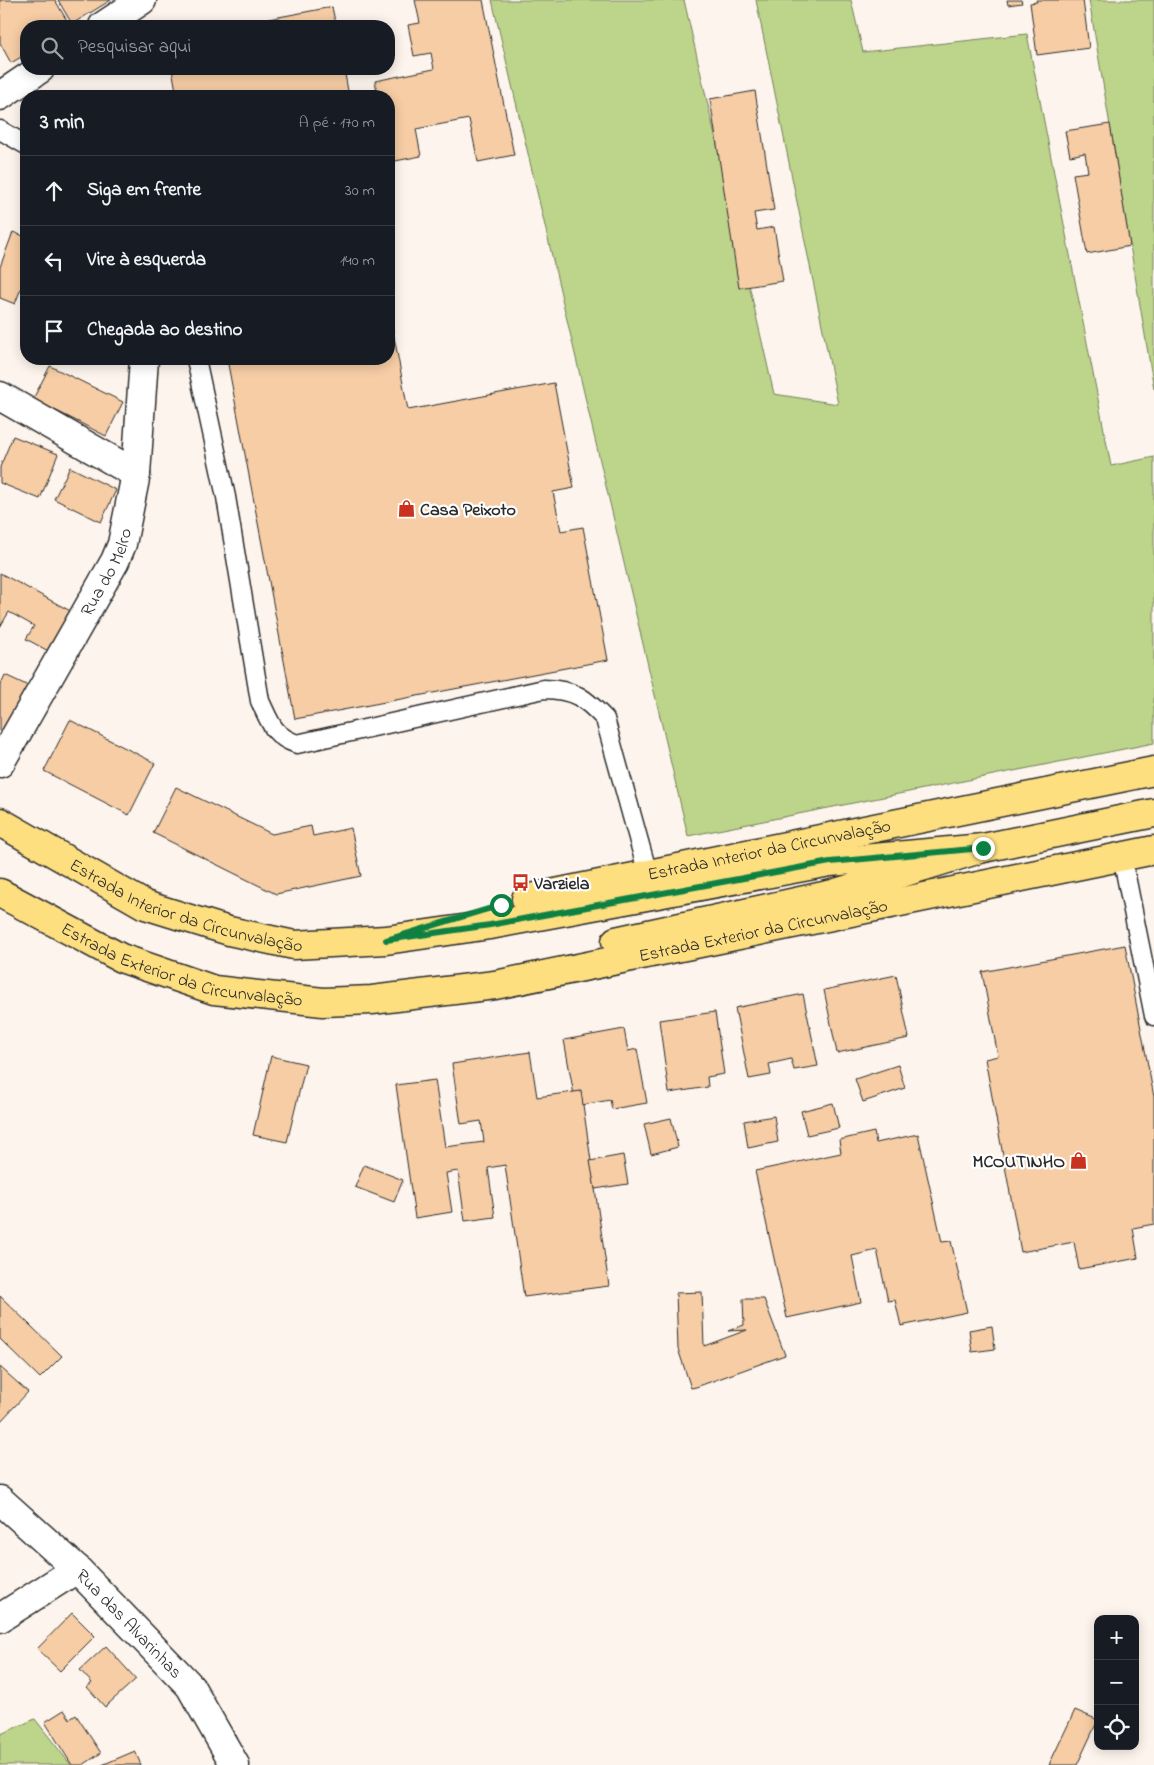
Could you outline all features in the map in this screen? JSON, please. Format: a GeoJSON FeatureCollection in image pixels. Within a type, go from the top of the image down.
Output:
{"type":"FeatureCollection","features":[{"type":"Feature","properties":{"kind":"main road","name":"Estrada Interior da Circunvalação"},"geometry":{"type":"LineString","coordinates":[[386,940],[501,905],[1154,771]]}},
{"type":"Feature","properties":{"kind":"main road"},"geometry":{"type":"LineString","coordinates":[[983,848],[1154,813]]}},
{"type":"Feature","properties":{"kind":"main road","name":"Estrada Interior da Circunvalação"},"geometry":{"type":"LineString","coordinates":[[0,822],[146,905],[228,931],[294,945],[386,940],[490,925],[830,862],[983,848]]}},
{"type":"Feature","properties":{"kind":"main road","name":"Estrada Exterior da Circunvalação"},"geometry":{"type":"LineString","coordinates":[[372,1000],[489,968],[833,894],[983,848]]}},
{"type":"Feature","properties":{"kind":"main road","name":"Estrada Exterior da Circunvalação"},"geometry":{"type":"LineString","coordinates":[[0,893],[121,958],[214,990],[323,1002],[372,1000],[495,985],[1154,850]]}},
{"type":"Feature","properties":{"kind":"street"},"geometry":{"type":"LineString","coordinates":[[112,20],[142,0]]}},
{"type":"Feature","properties":{"kind":"street"},"geometry":{"type":"LineString","coordinates":[[0,96],[31,75]]}},
{"type":"Feature","properties":{"kind":"street","name":"Rua do Melro"},"geometry":{"type":"LineString","coordinates":[[0,763],[116,561],[122,544],[136,474],[144,365]]}},
{"type":"Feature","properties":{"kind":"street"},"geometry":{"type":"LineString","coordinates":[[0,396],[136,474]]}},
{"type":"Feature","properties":{"kind":"street","name":"Rua das Alvarinhas"},"geometry":{"type":"LineString","coordinates":[[0,1500],[77,1569],[190,1686],[235,1765]]}},
{"type":"Feature","properties":{"kind":"street"},"geometry":{"type":"LineString","coordinates":[[0,1618],[77,1569]]}},
{"type":"Feature","properties":{"kind":"lane"},"geometry":{"type":"LineString","coordinates":[[0,130],[20,142]]}},
{"type":"Feature","properties":{"kind":"lane"},"geometry":{"type":"LineString","coordinates":[[197,365],[226,497],[260,701],[275,731],[288,741],[297,744],[544,689],[564,690],[586,700],[605,719],[648,874]]}},
{"type":"Feature","properties":{"kind":"lane"},"geometry":{"type":"LineString","coordinates":[[1122,856],[1154,1016]]}},
{"type":"Feature","properties":{"kind":"green space"},"geometry":{"type":"Polygon","coordinates":[[[492,0],[684,0],[774,394],[838,404],[756,0],[851,0],[863,52],[1027,34],[1111,466],[1154,457],[1154,743],[688,836],[492,0]]]}},
{"type":"Feature","properties":{"kind":"green space"},"geometry":{"type":"Polygon","coordinates":[[[1089,0],[1154,0],[1154,389],[1089,0]]]}},
{"type":"Feature","properties":{"kind":"green space"},"geometry":{"type":"Polygon","coordinates":[[[35,1719],[71,1765],[0,1765],[0,1733],[35,1719]]]}},
{"type":"Feature","properties":{"kind":"building"},"geometry":{"type":"Polygon","coordinates":[[[0,0],[55,0],[67,20],[20,20],[20,58],[11,63],[0,43],[0,0]]]}},
{"type":"Feature","properties":{"kind":"building"},"geometry":{"type":"Polygon","coordinates":[[[58,0],[111,0],[78,20],[70,20],[58,0]]]}},
{"type":"Feature","properties":{"kind":"building"},"geometry":{"type":"Polygon","coordinates":[[[415,0],[483,0],[514,155],[478,162],[469,119],[416,129],[421,156],[395,161],[395,90],[377,90],[375,81],[434,69],[431,53],[414,56],[408,25],[420,23],[415,0]]]}},
{"type":"Feature","properties":{"kind":"building"},"geometry":{"type":"Polygon","coordinates":[[[1007,0],[1021,0],[1022,3],[1008,5],[1007,0]]]}},
{"type":"Feature","properties":{"kind":"building"},"geometry":{"type":"Polygon","coordinates":[[[1036,0],[1083,0],[1089,48],[1037,55],[1030,3],[1037,2],[1036,0]]]}},
{"type":"Feature","properties":{"kind":"building"},"geometry":{"type":"Polygon","coordinates":[[[332,7],[335,20],[263,20],[332,7]]]}},
{"type":"Feature","properties":{"kind":"building"},"geometry":{"type":"Polygon","coordinates":[[[173,75],[345,75],[348,90],[176,90],[173,75]]]}},
{"type":"Feature","properties":{"kind":"building"},"geometry":{"type":"Polygon","coordinates":[[[755,91],[774,210],[754,213],[757,230],[774,227],[783,281],[739,288],[710,99],[755,91]]]}},
{"type":"Feature","properties":{"kind":"building"},"geometry":{"type":"Polygon","coordinates":[[[1110,124],[1130,246],[1087,254],[1073,174],[1088,172],[1085,153],[1070,156],[1065,131],[1110,124]]]}},
{"type":"Feature","properties":{"kind":"building"},"geometry":{"type":"Polygon","coordinates":[[[13,232],[20,235],[20,291],[15,304],[0,298],[0,267],[13,232]]]}},
{"type":"Feature","properties":{"kind":"building","name":"Casa Peixoto"},"geometry":{"type":"Polygon","coordinates":[[[395,342],[408,410],[554,383],[574,488],[553,492],[561,531],[583,527],[608,660],[295,719],[228,365],[395,365],[395,342]]]}},
{"type":"Feature","properties":{"kind":"building"},"geometry":{"type":"Polygon","coordinates":[[[50,366],[123,402],[106,436],[33,399],[50,366]]]}},
{"type":"Feature","properties":{"kind":"building"},"geometry":{"type":"Polygon","coordinates":[[[13,436],[58,454],[40,499],[0,483],[0,467],[13,436]]]}},
{"type":"Feature","properties":{"kind":"building"},"geometry":{"type":"Polygon","coordinates":[[[70,467],[116,490],[101,522],[54,499],[70,467]]]}},
{"type":"Feature","properties":{"kind":"building"},"geometry":{"type":"Polygon","coordinates":[[[0,573],[76,614],[54,654],[26,639],[34,626],[9,612],[0,627],[0,573]]]}},
{"type":"Feature","properties":{"kind":"building"},"geometry":{"type":"Polygon","coordinates":[[[5,675],[33,688],[0,741],[0,686],[5,675]]]}},
{"type":"Feature","properties":{"kind":"building"},"geometry":{"type":"Polygon","coordinates":[[[70,720],[155,763],[129,815],[44,771],[70,720]]]}},
{"type":"Feature","properties":{"kind":"building"},"geometry":{"type":"Polygon","coordinates":[[[176,787],[272,834],[311,826],[313,836],[351,828],[361,876],[276,894],[153,833],[176,787]]]}},
{"type":"Feature","properties":{"kind":"building","name":"MCOUTINHO"},"geometry":{"type":"Polygon","coordinates":[[[1125,945],[1154,1097],[1154,1224],[1133,1228],[1138,1258],[1079,1269],[1074,1242],[1021,1252],[985,1059],[998,1056],[982,972],[1125,945]]]}},
{"type":"Feature","properties":{"kind":"building"},"geometry":{"type":"Polygon","coordinates":[[[896,975],[909,1038],[837,1053],[824,990],[896,975]]]}},
{"type":"Feature","properties":{"kind":"building"},"geometry":{"type":"Polygon","coordinates":[[[803,994],[818,1066],[794,1070],[791,1059],[769,1064],[771,1075],[749,1079],[735,1008],[803,994]]]}},
{"type":"Feature","properties":{"kind":"building"},"geometry":{"type":"Polygon","coordinates":[[[715,1012],[724,1074],[707,1077],[708,1087],[669,1093],[659,1020],[715,1012]]]}},
{"type":"Feature","properties":{"kind":"building"},"geometry":{"type":"Polygon","coordinates":[[[624,1029],[628,1051],[637,1049],[647,1103],[612,1109],[610,1100],[576,1106],[564,1040],[624,1029]]]}},
{"type":"Feature","properties":{"kind":"building"},"geometry":{"type":"Polygon","coordinates":[[[530,1052],[537,1097],[581,1091],[609,1286],[524,1297],[505,1165],[488,1168],[495,1217],[465,1221],[458,1171],[446,1173],[452,1212],[415,1218],[396,1085],[435,1080],[445,1147],[484,1142],[481,1121],[461,1124],[452,1064],[530,1052]]]}},
{"type":"Feature","properties":{"kind":"building"},"geometry":{"type":"Polygon","coordinates":[[[271,1056],[306,1064],[287,1142],[253,1135],[271,1056]]]}},
{"type":"Feature","properties":{"kind":"building"},"geometry":{"type":"Polygon","coordinates":[[[898,1065],[905,1088],[863,1102],[855,1079],[898,1065]]]}},
{"type":"Feature","properties":{"kind":"building"},"geometry":{"type":"Polygon","coordinates":[[[833,1103],[839,1128],[807,1135],[801,1111],[833,1103]]]}},
{"type":"Feature","properties":{"kind":"building"},"geometry":{"type":"Polygon","coordinates":[[[774,1116],[778,1142],[748,1148],[744,1121],[774,1116]]]}},
{"type":"Feature","properties":{"kind":"building"},"geometry":{"type":"Polygon","coordinates":[[[671,1118],[678,1147],[651,1154],[644,1124],[671,1118]]]}},
{"type":"Feature","properties":{"kind":"building"},"geometry":{"type":"Polygon","coordinates":[[[874,1132],[876,1143],[918,1134],[942,1242],[951,1241],[967,1312],[901,1326],[895,1300],[888,1301],[877,1250],[852,1256],[861,1302],[787,1318],[755,1171],[841,1153],[839,1140],[874,1132]]]}},
{"type":"Feature","properties":{"kind":"building"},"geometry":{"type":"Polygon","coordinates":[[[623,1155],[628,1184],[595,1189],[590,1161],[623,1155]]]}},
{"type":"Feature","properties":{"kind":"building"},"geometry":{"type":"Polygon","coordinates":[[[364,1165],[403,1180],[394,1202],[355,1187],[364,1165]]]}},
{"type":"Feature","properties":{"kind":"building"},"geometry":{"type":"Polygon","coordinates":[[[702,1292],[704,1346],[747,1330],[728,1331],[744,1325],[743,1299],[764,1299],[785,1355],[691,1388],[678,1349],[676,1293],[702,1292]]]}},
{"type":"Feature","properties":{"kind":"building"},"geometry":{"type":"Polygon","coordinates":[[[0,1296],[62,1356],[40,1378],[0,1339],[0,1296]]]}},
{"type":"Feature","properties":{"kind":"building"},"geometry":{"type":"Polygon","coordinates":[[[992,1326],[995,1349],[972,1352],[969,1330],[992,1326]]]}},
{"type":"Feature","properties":{"kind":"building"},"geometry":{"type":"Polygon","coordinates":[[[0,1367],[28,1392],[0,1422],[0,1367]]]}},
{"type":"Feature","properties":{"kind":"building"},"geometry":{"type":"Polygon","coordinates":[[[72,1613],[95,1636],[60,1671],[37,1649],[72,1613]]]}},
{"type":"Feature","properties":{"kind":"building"},"geometry":{"type":"Polygon","coordinates":[[[106,1646],[136,1679],[105,1707],[87,1687],[92,1683],[80,1670],[106,1646]]]}},
{"type":"Feature","properties":{"kind":"building"},"geometry":{"type":"Polygon","coordinates":[[[64,1710],[70,1719],[76,1715],[101,1753],[83,1765],[72,1765],[45,1722],[64,1710]]]}},
{"type":"Feature","properties":{"kind":"building"},"geometry":{"type":"Polygon","coordinates":[[[1075,1710],[1094,1718],[1094,1729],[1077,1765],[1049,1765],[1075,1710]]]}},
{"type":"Feature","properties":{"kind":"building"},"geometry":{"type":"Polygon","coordinates":[[[135,1751],[141,1765],[102,1765],[135,1751]]]}},
{"type":"Feature","properties":{"kind":"place","name":"Casa Peixoto"},"geometry":{"type":"Point","coordinates":[406,509]}},
{"type":"Feature","properties":{"kind":"place","name":"Varziela"},"geometry":{"type":"Point","coordinates":[520,883]}},
{"type":"Feature","properties":{"kind":"place","name":"MCOUTINHO"},"geometry":{"type":"Point","coordinates":[1079,1161]}},
{"type":"Feature","properties":{"kind":"route"},"geometry":{"type":"LineString","coordinates":[[501,905],[386,940],[490,925],[830,862],[983,848]]}}]}
